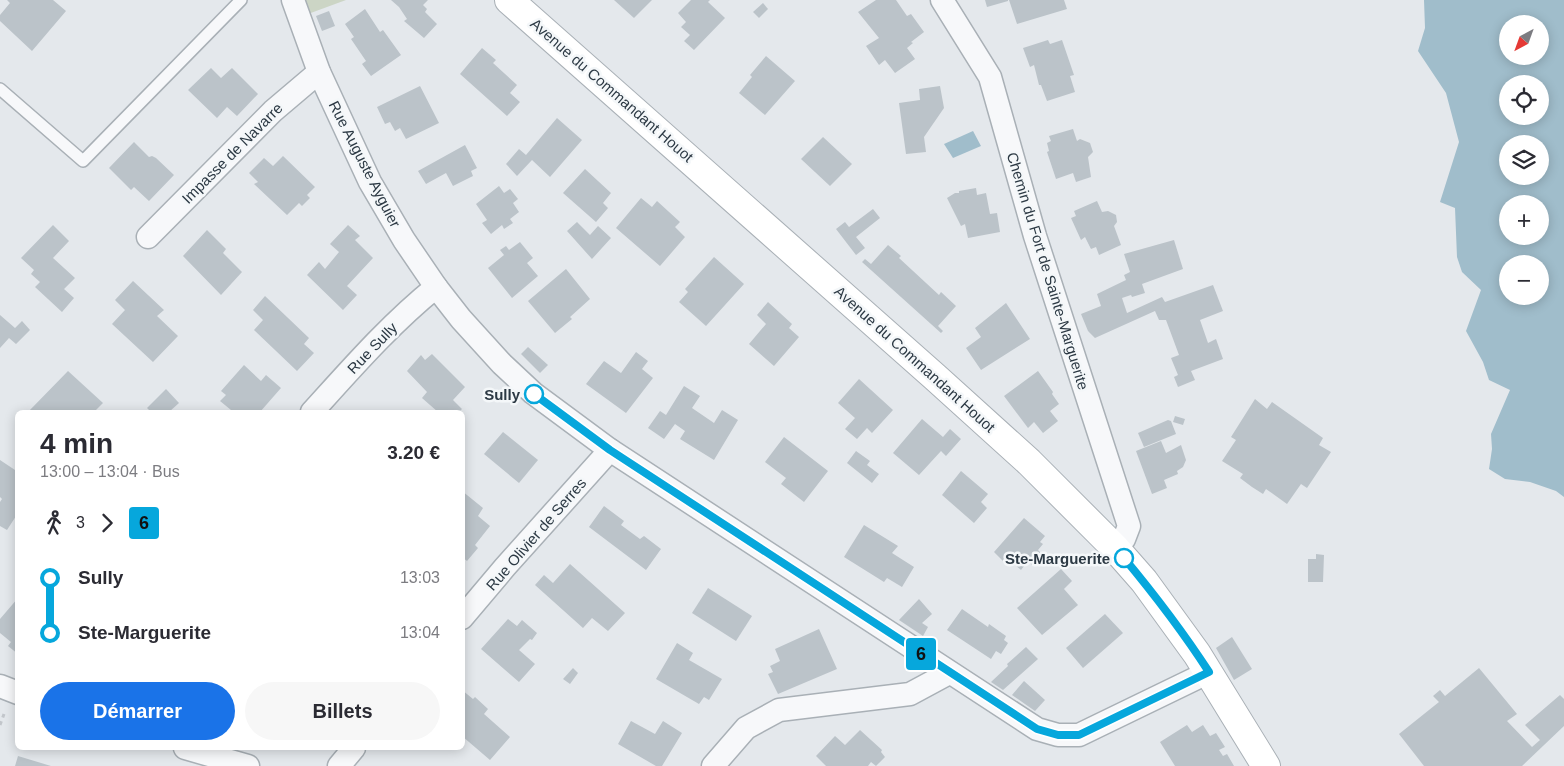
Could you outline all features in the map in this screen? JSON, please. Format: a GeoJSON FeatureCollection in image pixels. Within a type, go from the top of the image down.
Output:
{"type":"FeatureCollection","features":[{"type":"Feature","properties":{"kind":"main road","name":"Avenue du Commandant Houot"},"geometry":{"type":"LineString","coordinates":[[509,0],[1029,462],[1115,548],[1144,581],[1187,640],[1209,672],[1266,766]]}},
{"type":"Feature","properties":{"kind":"street","name":"Rue Auguste Ayguier"},"geometry":{"type":"LineString","coordinates":[[293,0],[320,72],[370,182],[404,240],[436,287],[460,319],[502,364],[534,394],[610,450],[1037,729],[1058,735],[1079,735],[1209,672]]}},
{"type":"Feature","properties":{"kind":"street","name":"Chemin du Fort de Sainte-Marguerite"},"geometry":{"type":"LineString","coordinates":[[942,0],[990,77],[1035,236],[1129,526],[1124,539],[1115,548]]}},
{"type":"Feature","properties":{"kind":"street","name":"Impasse de Navarre"},"geometry":{"type":"LineString","coordinates":[[148,237],[273,111],[320,72]]}},
{"type":"Feature","properties":{"kind":"street","name":"Rue Sully"},"geometry":{"type":"LineString","coordinates":[[314,410],[374,345],[414,305],[436,287]]}},
{"type":"Feature","properties":{"kind":"street","name":"Rue Olivier de Serres"},"geometry":{"type":"LineString","coordinates":[[465,614],[610,450]]}},
{"type":"Feature","properties":{"kind":"street"},"geometry":{"type":"LineString","coordinates":[[713,766],[746,728],[779,710],[910,694],[949,672]]}},
{"type":"Feature","properties":{"kind":"street"},"geometry":{"type":"LineString","coordinates":[[0,686],[15,692]]}},
{"type":"Feature","properties":{"kind":"street"},"geometry":{"type":"LineString","coordinates":[[192,750],[248,766]]}},
{"type":"Feature","properties":{"kind":"street"},"geometry":{"type":"LineString","coordinates":[[339,766],[352,750]]}},
{"type":"Feature","properties":{"kind":"lane"},"geometry":{"type":"LineString","coordinates":[[0,89],[83,162],[241,0]]}},
{"type":"Feature","properties":{"kind":"green space"},"geometry":{"type":"Polygon","coordinates":[[[302,0],[346,0],[308,14],[302,0]]]}},
{"type":"Feature","properties":{"kind":"water"},"geometry":{"type":"Polygon","coordinates":[[[1424,0],[1564,0],[1564,497],[1556,491],[1530,482],[1505,479],[1489,469],[1492,449],[1491,434],[1510,390],[1489,380],[1483,362],[1466,331],[1481,290],[1462,272],[1457,257],[1455,208],[1440,202],[1459,142],[1446,93],[1418,51],[1425,28],[1424,0]]]}},
{"type":"Feature","properties":{"kind":"water"},"geometry":{"type":"Polygon","coordinates":[[[973,131],[981,146],[953,158],[944,144],[973,131]]]}},
{"type":"Feature","properties":{"kind":"building"},"geometry":{"type":"Polygon","coordinates":[[[7,0],[53,0],[66,11],[32,51],[0,21],[0,15],[10,3],[7,0]]]}},
{"type":"Feature","properties":{"kind":"building"},"geometry":{"type":"Polygon","coordinates":[[[391,0],[428,0],[423,5],[427,9],[425,12],[437,24],[424,38],[404,21],[407,19],[399,7],[391,0]]]}},
{"type":"Feature","properties":{"kind":"building"},"geometry":{"type":"Polygon","coordinates":[[[614,0],[652,0],[634,18],[614,0]]]}},
{"type":"Feature","properties":{"kind":"building"},"geometry":{"type":"Polygon","coordinates":[[[691,0],[710,0],[708,2],[725,18],[694,50],[684,41],[690,35],[681,27],[686,22],[678,13],[691,0]]]}},
{"type":"Feature","properties":{"kind":"building"},"geometry":{"type":"Polygon","coordinates":[[[876,0],[896,0],[907,16],[911,14],[924,32],[911,42],[913,43],[907,48],[915,59],[895,73],[885,60],[879,65],[866,46],[879,38],[858,12],[876,0]]]}},
{"type":"Feature","properties":{"kind":"building"},"geometry":{"type":"Polygon","coordinates":[[[985,0],[1008,0],[1008,1],[987,7],[985,0]]]}},
{"type":"Feature","properties":{"kind":"building"},"geometry":{"type":"Polygon","coordinates":[[[1009,0],[1064,0],[1067,9],[1017,24],[1009,0]]]}},
{"type":"Feature","properties":{"kind":"building"},"geometry":{"type":"Polygon","coordinates":[[[763,3],[768,9],[759,18],[753,12],[763,3]]]}},
{"type":"Feature","properties":{"kind":"building"},"geometry":{"type":"Polygon","coordinates":[[[365,9],[380,32],[383,30],[401,55],[371,76],[362,64],[366,61],[351,39],[354,37],[345,24],[365,9]]]}},
{"type":"Feature","properties":{"kind":"building"},"geometry":{"type":"Polygon","coordinates":[[[329,11],[335,26],[322,31],[316,16],[329,11]]]}},
{"type":"Feature","properties":{"kind":"building"},"geometry":{"type":"Polygon","coordinates":[[[1048,40],[1050,44],[1062,40],[1074,75],[1070,76],[1075,92],[1047,101],[1041,85],[1039,85],[1034,65],[1030,67],[1023,48],[1048,40]]]}},
{"type":"Feature","properties":{"kind":"building"},"geometry":{"type":"Polygon","coordinates":[[[482,48],[496,60],[493,63],[517,85],[510,93],[520,102],[507,116],[460,74],[482,48]]]}},
{"type":"Feature","properties":{"kind":"building"},"geometry":{"type":"Polygon","coordinates":[[[766,56],[795,81],[765,115],[739,93],[752,77],[750,75],[766,56]]]}},
{"type":"Feature","properties":{"kind":"building"},"geometry":{"type":"Polygon","coordinates":[[[211,68],[221,78],[232,68],[258,94],[237,116],[227,107],[217,118],[188,90],[211,68]]]}},
{"type":"Feature","properties":{"kind":"building"},"geometry":{"type":"Polygon","coordinates":[[[420,86],[439,123],[406,139],[400,128],[395,131],[390,122],[385,124],[377,107],[420,86]]]}},
{"type":"Feature","properties":{"kind":"building"},"geometry":{"type":"Polygon","coordinates":[[[940,86],[944,108],[924,137],[926,152],[906,154],[899,103],[920,100],[919,89],[940,86]]]}},
{"type":"Feature","properties":{"kind":"building"},"geometry":{"type":"Polygon","coordinates":[[[557,118],[582,140],[550,177],[532,160],[517,176],[506,164],[519,149],[526,155],[557,118]]]}},
{"type":"Feature","properties":{"kind":"building"},"geometry":{"type":"Polygon","coordinates":[[[1073,129],[1077,141],[1080,139],[1090,143],[1093,152],[1088,157],[1091,177],[1076,182],[1073,173],[1056,179],[1047,152],[1049,151],[1047,143],[1051,141],[1049,136],[1073,129]]]}},
{"type":"Feature","properties":{"kind":"building"},"geometry":{"type":"Polygon","coordinates":[[[823,137],[852,164],[830,186],[801,159],[823,137]]]}},
{"type":"Feature","properties":{"kind":"building"},"geometry":{"type":"Polygon","coordinates":[[[134,142],[149,157],[156,158],[174,175],[149,201],[134,187],[131,190],[109,168],[134,142]]]}},
{"type":"Feature","properties":{"kind":"building"},"geometry":{"type":"Polygon","coordinates":[[[465,145],[477,168],[471,171],[473,176],[453,186],[446,173],[426,184],[418,171],[465,145]]]}},
{"type":"Feature","properties":{"kind":"building"},"geometry":{"type":"Polygon","coordinates":[[[283,156],[315,187],[307,195],[310,198],[302,206],[299,203],[287,215],[254,184],[258,182],[249,173],[264,158],[273,166],[283,156]]]}},
{"type":"Feature","properties":{"kind":"building"},"geometry":{"type":"Polygon","coordinates":[[[585,169],[611,193],[603,203],[608,208],[596,222],[563,193],[585,169]]]}},
{"type":"Feature","properties":{"kind":"building"},"geometry":{"type":"Polygon","coordinates":[[[499,186],[504,193],[510,189],[518,199],[513,203],[519,212],[510,219],[513,223],[504,229],[502,225],[491,234],[482,223],[487,220],[476,204],[499,186]]]}},
{"type":"Feature","properties":{"kind":"building"},"geometry":{"type":"Polygon","coordinates":[[[976,188],[977,195],[986,193],[990,214],[997,213],[1000,232],[968,238],[965,224],[961,226],[947,198],[955,193],[959,193],[959,191],[976,188]]]}},
{"type":"Feature","properties":{"kind":"building"},"geometry":{"type":"Polygon","coordinates":[[[641,198],[652,207],[657,201],[680,222],[675,227],[685,237],[660,266],[616,228],[641,198]]]}},
{"type":"Feature","properties":{"kind":"building"},"geometry":{"type":"Polygon","coordinates":[[[1097,201],[1102,212],[1108,211],[1116,215],[1117,222],[1114,226],[1121,245],[1099,255],[1096,247],[1091,249],[1085,237],[1081,240],[1071,218],[1076,216],[1074,211],[1097,201]]]}},
{"type":"Feature","properties":{"kind":"building"},"geometry":{"type":"Polygon","coordinates":[[[873,209],[880,218],[856,237],[865,248],[856,255],[836,229],[845,222],[849,227],[873,209]]]}},
{"type":"Feature","properties":{"kind":"building"},"geometry":{"type":"Polygon","coordinates":[[[577,222],[590,235],[598,226],[611,238],[592,259],[567,231],[577,222]]]}},
{"type":"Feature","properties":{"kind":"building"},"geometry":{"type":"Polygon","coordinates":[[[53,225],[69,241],[53,258],[75,278],[64,289],[74,298],[62,312],[35,287],[40,282],[31,274],[34,270],[21,258],[53,225]]]}},
{"type":"Feature","properties":{"kind":"building"},"geometry":{"type":"Polygon","coordinates":[[[348,225],[360,236],[355,240],[373,258],[347,286],[357,295],[343,310],[307,275],[319,262],[325,269],[339,252],[330,244],[348,225]]]}},
{"type":"Feature","properties":{"kind":"building"},"geometry":{"type":"Polygon","coordinates":[[[207,230],[226,249],[223,253],[242,272],[221,295],[183,256],[207,230]]]}},
{"type":"Feature","properties":{"kind":"building"},"geometry":{"type":"Polygon","coordinates":[[[1174,240],[1183,269],[1142,284],[1145,293],[1122,298],[1127,313],[1162,297],[1165,302],[1213,285],[1223,311],[1200,320],[1208,343],[1216,339],[1223,359],[1191,371],[1195,380],[1178,387],[1174,377],[1178,375],[1171,358],[1179,355],[1166,320],[1159,320],[1155,311],[1095,338],[1088,331],[1081,314],[1101,306],[1097,294],[1126,280],[1124,275],[1130,272],[1124,254],[1174,240]]]}},
{"type":"Feature","properties":{"kind":"building"},"geometry":{"type":"Polygon","coordinates":[[[520,242],[533,258],[527,263],[538,276],[512,298],[488,268],[504,255],[500,250],[506,246],[509,250],[520,242]]]}},
{"type":"Feature","properties":{"kind":"building"},"geometry":{"type":"Polygon","coordinates":[[[888,245],[901,256],[899,258],[939,295],[941,292],[956,306],[938,326],[943,331],[941,333],[862,262],[865,259],[871,264],[888,245]]]}},
{"type":"Feature","properties":{"kind":"building"},"geometry":{"type":"Polygon","coordinates":[[[714,257],[744,284],[706,326],[679,302],[688,292],[685,289],[714,257]]]}},
{"type":"Feature","properties":{"kind":"building"},"geometry":{"type":"Polygon","coordinates":[[[566,269],[590,299],[570,317],[572,319],[555,333],[528,301],[566,269]]]}},
{"type":"Feature","properties":{"kind":"building"},"geometry":{"type":"Polygon","coordinates":[[[133,281],[164,310],[157,316],[178,336],[153,362],[112,324],[125,310],[115,300],[133,281]]]}},
{"type":"Feature","properties":{"kind":"building"},"geometry":{"type":"Polygon","coordinates":[[[265,296],[309,338],[304,344],[314,353],[297,371],[254,330],[263,320],[253,310],[265,296]]]}},
{"type":"Feature","properties":{"kind":"building"},"geometry":{"type":"Polygon","coordinates":[[[768,302],[792,324],[789,328],[799,337],[774,366],[749,344],[766,324],[757,315],[768,302]]]}},
{"type":"Feature","properties":{"kind":"building"},"geometry":{"type":"Polygon","coordinates":[[[1006,303],[1030,339],[981,370],[966,348],[981,337],[975,328],[1006,303]]]}},
{"type":"Feature","properties":{"kind":"building"},"geometry":{"type":"Polygon","coordinates":[[[0,315],[15,328],[22,321],[30,330],[16,344],[9,338],[0,348],[0,315]]]}},
{"type":"Feature","properties":{"kind":"building"},"geometry":{"type":"Polygon","coordinates":[[[528,347],[548,365],[540,373],[521,354],[528,347]]]}},
{"type":"Feature","properties":{"kind":"building"},"geometry":{"type":"Polygon","coordinates":[[[636,352],[648,361],[642,369],[653,378],[626,413],[586,384],[604,361],[621,373],[636,352]]]}},
{"type":"Feature","properties":{"kind":"building"},"geometry":{"type":"Polygon","coordinates":[[[432,354],[465,387],[453,400],[461,410],[436,410],[422,398],[427,392],[407,371],[421,355],[425,360],[432,354]]]}},
{"type":"Feature","properties":{"kind":"building"},"geometry":{"type":"Polygon","coordinates":[[[244,365],[261,381],[266,375],[281,388],[262,410],[231,410],[220,401],[226,395],[221,391],[244,365]]]}},
{"type":"Feature","properties":{"kind":"building"},"geometry":{"type":"Polygon","coordinates":[[[68,371],[103,403],[96,410],[30,410],[68,371]]]}},
{"type":"Feature","properties":{"kind":"building"},"geometry":{"type":"Polygon","coordinates":[[[1038,371],[1059,404],[1050,411],[1058,421],[1043,433],[1034,422],[1028,428],[1004,396],[1038,371]]]}},
{"type":"Feature","properties":{"kind":"building"},"geometry":{"type":"Polygon","coordinates":[[[859,379],[893,410],[872,433],[867,428],[857,439],[845,429],[855,418],[838,403],[859,379]]]}},
{"type":"Feature","properties":{"kind":"building"},"geometry":{"type":"Polygon","coordinates":[[[684,386],[700,396],[692,408],[714,423],[722,410],[738,420],[714,460],[680,439],[685,431],[675,424],[664,439],[648,428],[660,411],[666,415],[684,386]]]}},
{"type":"Feature","properties":{"kind":"building"},"geometry":{"type":"Polygon","coordinates":[[[166,389],[179,403],[171,410],[149,410],[147,408],[166,389]]]}},
{"type":"Feature","properties":{"kind":"building"},"geometry":{"type":"Polygon","coordinates":[[[1255,399],[1267,409],[1272,402],[1323,438],[1319,445],[1331,452],[1307,488],[1301,484],[1287,504],[1266,489],[1263,494],[1252,487],[1240,478],[1243,474],[1222,461],[1236,440],[1231,437],[1255,399]]]}},
{"type":"Feature","properties":{"kind":"building"},"geometry":{"type":"Polygon","coordinates":[[[1175,416],[1185,419],[1183,425],[1173,422],[1175,416]]]}},
{"type":"Feature","properties":{"kind":"building"},"geometry":{"type":"Polygon","coordinates":[[[922,419],[943,437],[950,429],[961,439],[946,456],[941,451],[919,475],[893,453],[922,419]]]}},
{"type":"Feature","properties":{"kind":"building"},"geometry":{"type":"Polygon","coordinates":[[[1168,420],[1171,421],[1176,434],[1144,447],[1138,433],[1168,420]]]}},
{"type":"Feature","properties":{"kind":"building"},"geometry":{"type":"Polygon","coordinates":[[[503,432],[538,460],[519,483],[484,454],[503,432]]]}},
{"type":"Feature","properties":{"kind":"building"},"geometry":{"type":"Polygon","coordinates":[[[784,437],[828,471],[804,502],[781,484],[786,478],[765,462],[784,437]]]}},
{"type":"Feature","properties":{"kind":"building"},"geometry":{"type":"Polygon","coordinates":[[[1161,441],[1166,453],[1181,445],[1186,460],[1183,467],[1177,471],[1178,474],[1164,480],[1167,488],[1152,494],[1136,451],[1161,441]]]}},
{"type":"Feature","properties":{"kind":"building"},"geometry":{"type":"Polygon","coordinates":[[[856,451],[870,461],[867,465],[879,474],[872,483],[847,463],[856,451]]]}},
{"type":"Feature","properties":{"kind":"building"},"geometry":{"type":"Polygon","coordinates":[[[0,460],[15,470],[15,518],[7,530],[0,526],[0,502],[2,499],[0,497],[0,460]]]}},
{"type":"Feature","properties":{"kind":"building"},"geometry":{"type":"Polygon","coordinates":[[[961,471],[988,494],[981,502],[987,508],[974,523],[942,495],[961,471]]]}},
{"type":"Feature","properties":{"kind":"building"},"geometry":{"type":"Polygon","coordinates":[[[465,493],[483,508],[478,516],[490,526],[475,545],[478,548],[467,561],[465,559],[465,493]]]}},
{"type":"Feature","properties":{"kind":"building"},"geometry":{"type":"Polygon","coordinates":[[[604,506],[624,521],[621,525],[640,539],[644,536],[661,549],[646,570],[589,527],[604,506]]]}},
{"type":"Feature","properties":{"kind":"building"},"geometry":{"type":"Polygon","coordinates":[[[1024,518],[1045,536],[1040,542],[1043,544],[1038,550],[1042,554],[1032,565],[1028,561],[1021,570],[1007,558],[1004,562],[994,552],[1024,518]]]}},
{"type":"Feature","properties":{"kind":"building"},"geometry":{"type":"Polygon","coordinates":[[[864,525],[898,546],[892,553],[914,567],[902,587],[887,578],[884,582],[844,557],[864,525]]]}},
{"type":"Feature","properties":{"kind":"building"},"geometry":{"type":"Polygon","coordinates":[[[1316,554],[1324,555],[1323,582],[1308,582],[1308,559],[1316,559],[1316,554]]]}},
{"type":"Feature","properties":{"kind":"building"},"geometry":{"type":"Polygon","coordinates":[[[570,564],[625,613],[608,631],[592,618],[583,628],[535,585],[544,575],[553,583],[570,564]]]}},
{"type":"Feature","properties":{"kind":"building"},"geometry":{"type":"Polygon","coordinates":[[[1061,569],[1072,581],[1064,589],[1078,605],[1042,635],[1017,608],[1061,569]]]}},
{"type":"Feature","properties":{"kind":"building"},"geometry":{"type":"Polygon","coordinates":[[[708,588],[752,616],[736,641],[692,613],[708,588]]]}},
{"type":"Feature","properties":{"kind":"building"},"geometry":{"type":"Polygon","coordinates":[[[919,599],[932,614],[922,623],[928,627],[923,636],[899,620],[919,599]]]}},
{"type":"Feature","properties":{"kind":"building"},"geometry":{"type":"Polygon","coordinates":[[[15,602],[15,652],[8,646],[11,642],[0,633],[0,619],[15,602]]]}},
{"type":"Feature","properties":{"kind":"building"},"geometry":{"type":"Polygon","coordinates":[[[962,609],[988,627],[989,624],[1006,636],[1004,640],[1008,643],[1001,654],[996,651],[991,659],[947,630],[962,609]]]}},
{"type":"Feature","properties":{"kind":"building"},"geometry":{"type":"Polygon","coordinates":[[[1105,614],[1123,633],[1083,668],[1066,648],[1105,614]]]}},
{"type":"Feature","properties":{"kind":"building"},"geometry":{"type":"Polygon","coordinates":[[[508,619],[517,626],[522,620],[537,633],[532,640],[530,639],[519,650],[535,664],[519,682],[481,649],[508,619]]]}},
{"type":"Feature","properties":{"kind":"building"},"geometry":{"type":"Polygon","coordinates":[[[819,629],[837,669],[778,694],[768,674],[773,672],[770,666],[780,661],[775,649],[819,629]]]}},
{"type":"Feature","properties":{"kind":"building"},"geometry":{"type":"Polygon","coordinates":[[[1232,637],[1252,669],[1234,680],[1216,648],[1232,637]]]}},
{"type":"Feature","properties":{"kind":"building"},"geometry":{"type":"Polygon","coordinates":[[[677,643],[693,653],[689,660],[722,679],[709,700],[704,697],[699,704],[656,679],[677,643]]]}},
{"type":"Feature","properties":{"kind":"building"},"geometry":{"type":"Polygon","coordinates":[[[1026,647],[1038,659],[1003,690],[991,682],[1008,666],[1007,664],[1026,647]]]}},
{"type":"Feature","properties":{"kind":"building"},"geometry":{"type":"Polygon","coordinates":[[[573,668],[578,673],[570,684],[563,679],[573,668]]]}},
{"type":"Feature","properties":{"kind":"building"},"geometry":{"type":"Polygon","coordinates":[[[1479,668],[1517,714],[1507,721],[1532,747],[1540,740],[1525,725],[1560,695],[1564,699],[1564,726],[1522,766],[1424,766],[1399,734],[1439,702],[1433,696],[1440,690],[1445,696],[1479,668]]]}},
{"type":"Feature","properties":{"kind":"building"},"geometry":{"type":"Polygon","coordinates":[[[1024,681],[1045,700],[1035,711],[1012,695],[1024,681]]]}},
{"type":"Feature","properties":{"kind":"building"},"geometry":{"type":"Polygon","coordinates":[[[465,692],[473,699],[475,697],[488,709],[484,714],[510,737],[490,760],[465,739],[465,692]]]}},
{"type":"Feature","properties":{"kind":"building"},"geometry":{"type":"Polygon","coordinates":[[[631,721],[655,734],[663,721],[682,733],[662,766],[656,766],[618,744],[631,721]]]}},
{"type":"Feature","properties":{"kind":"building"},"geometry":{"type":"Polygon","coordinates":[[[1187,725],[1192,732],[1203,725],[1210,736],[1216,733],[1225,747],[1219,750],[1223,756],[1227,754],[1234,766],[1175,766],[1160,742],[1187,725]]]}},
{"type":"Feature","properties":{"kind":"building"},"geometry":{"type":"Polygon","coordinates":[[[860,730],[882,750],[881,752],[885,757],[876,766],[871,762],[868,766],[826,766],[816,756],[835,736],[845,745],[860,730]]]}},
{"type":"Feature","properties":{"kind":"building"},"geometry":{"type":"Polygon","coordinates":[[[18,756],[51,766],[15,766],[18,756]]]}},
{"type":"Feature","properties":{"kind":"bus line","name":"6"},"geometry":{"type":"LineString","coordinates":[[534,394],[610,450],[1037,729],[1058,735],[1079,735],[1209,672],[1144,581],[1124,558]]}},
{"type":"Feature","properties":{"kind":"place","name":"Sully"},"geometry":{"type":"Point","coordinates":[534,394]}},
{"type":"Feature","properties":{"kind":"place","name":"Ste-Marguerite"},"geometry":{"type":"Point","coordinates":[1124,558]}}]}
